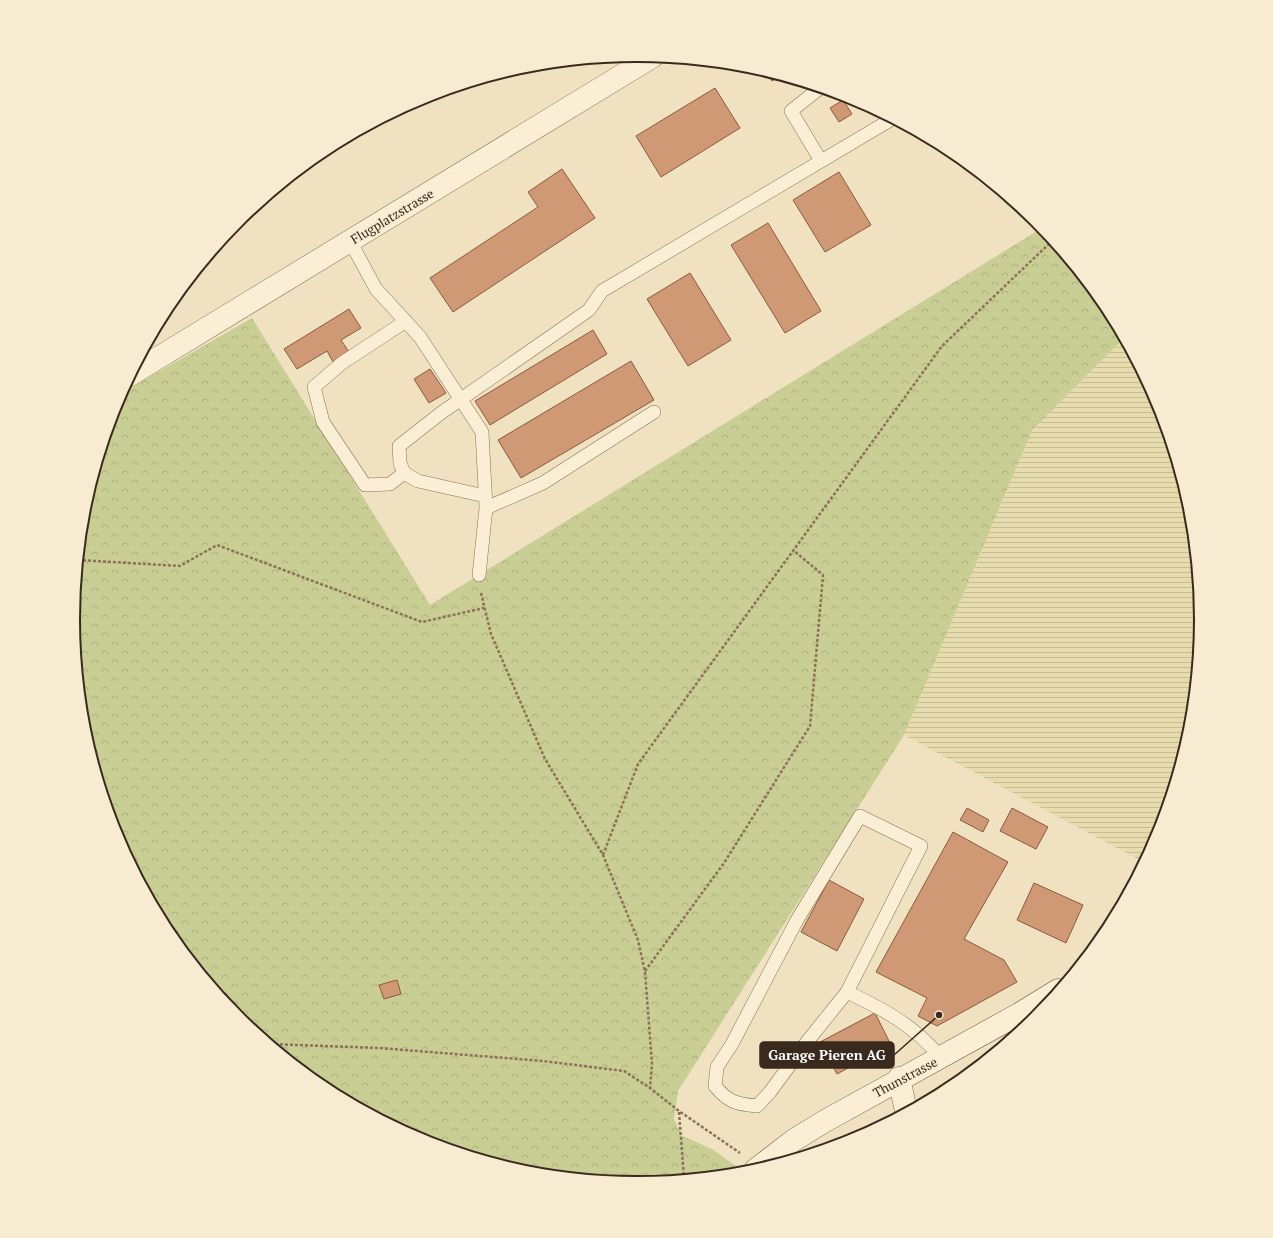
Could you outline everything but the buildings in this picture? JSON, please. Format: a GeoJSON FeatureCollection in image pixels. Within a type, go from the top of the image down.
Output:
{"type":"FeatureCollection","features":[{"type":"Feature","properties":{"kind":"street","name":"Flugplatzstrasse"},"geometry":{"type":"LineString","coordinates":[[139,370],[642,62]]}},
{"type":"Feature","properties":{"kind":"street","name":"Thunstrasse"},"geometry":{"type":"LineString","coordinates":[[768,1160],[825,1121],[899,1078],[1019,1014],[1042,1000]]}},
{"type":"Feature","properties":{"kind":"street"},"geometry":{"type":"LineString","coordinates":[[899,1078],[905,1107]]}},
{"type":"Feature","properties":{"kind":"lane"},"geometry":{"type":"LineString","coordinates":[[815,92],[791,111],[821,161]]}},
{"type":"Feature","properties":{"kind":"lane"},"geometry":{"type":"LineString","coordinates":[[654,412],[543,483],[486,502],[418,481],[404,473],[400,463],[399,446],[462,398],[589,310],[602,291],[888,122]]}},
{"type":"Feature","properties":{"kind":"lane"},"geometry":{"type":"LineString","coordinates":[[350,241],[376,289],[420,336],[462,398],[482,432],[486,502],[479,575]]}},
{"type":"Feature","properties":{"kind":"lane"},"geometry":{"type":"LineString","coordinates":[[404,473],[390,484],[365,485],[323,422],[314,387],[342,363],[406,321]]}},
{"type":"Feature","properties":{"kind":"lane"},"geometry":{"type":"LineString","coordinates":[[860,816],[921,846],[847,992],[806,1043],[770,1092],[757,1106],[743,1105],[725,1098],[715,1086],[718,1067],[732,1044],[797,920],[860,816]]}},
{"type":"Feature","properties":{"kind":"lane"},"geometry":{"type":"LineString","coordinates":[[847,992],[882,1009],[926,1040],[940,1057]]}},
{"type":"Feature","properties":{"kind":"path"},"geometry":{"type":"LineString","coordinates":[[603,855],[638,764],[793,550],[942,346],[1048,245]]}},
{"type":"Feature","properties":{"kind":"path"},"geometry":{"type":"LineString","coordinates":[[83,560],[180,566],[217,545],[422,622],[484,608]]}},
{"type":"Feature","properties":{"kind":"path"},"geometry":{"type":"LineString","coordinates":[[645,972],[724,863],[810,726],[824,575],[793,550]]}},
{"type":"Feature","properties":{"kind":"path"},"geometry":{"type":"LineString","coordinates":[[479,575],[484,608],[491,634],[545,759],[603,855],[638,940],[645,972],[652,1064],[650,1088]]}},
{"type":"Feature","properties":{"kind":"path"},"geometry":{"type":"LineString","coordinates":[[277,1044],[379,1048],[550,1062],[624,1071],[650,1088],[750,1164]]}},
{"type":"Feature","properties":{"kind":"path"},"geometry":{"type":"LineString","coordinates":[[679,1111],[684,1174]]}},
{"type":"Feature","properties":{"kind":"shaded area"},"geometry":{"type":"Polygon","coordinates":[[[1120,342],[1151,406],[1175,475],[1189,546],[1192,583],[1194,619],[1189,692],[1175,763],[1164,798],[1138,860],[904,735],[1032,430],[1120,342]]]}},
{"type":"Feature","properties":{"kind":"green space"},"geometry":{"type":"Polygon","coordinates":[[[1036,232],[1078,280],[1100,310],[1120,342],[1032,430],[904,735],[678,1091],[674,1119],[682,1136],[712,1149],[736,1166],[673,1175],[636,1176],[600,1175],[564,1171],[492,1157],[423,1134],[390,1119],[327,1082],[297,1061],[269,1038],[218,986],[195,958],[173,928],[154,897],[122,832],[98,763],[84,692],[81,655],[81,583],[84,546],[90,510],[98,475],[109,440],[130,388],[252,318],[430,605],[1036,232]]]}},
{"type":"Feature","properties":{"kind":"place","name":"Garage Pieren AG"},"geometry":{"type":"Point","coordinates":[939,1015]}}]}
